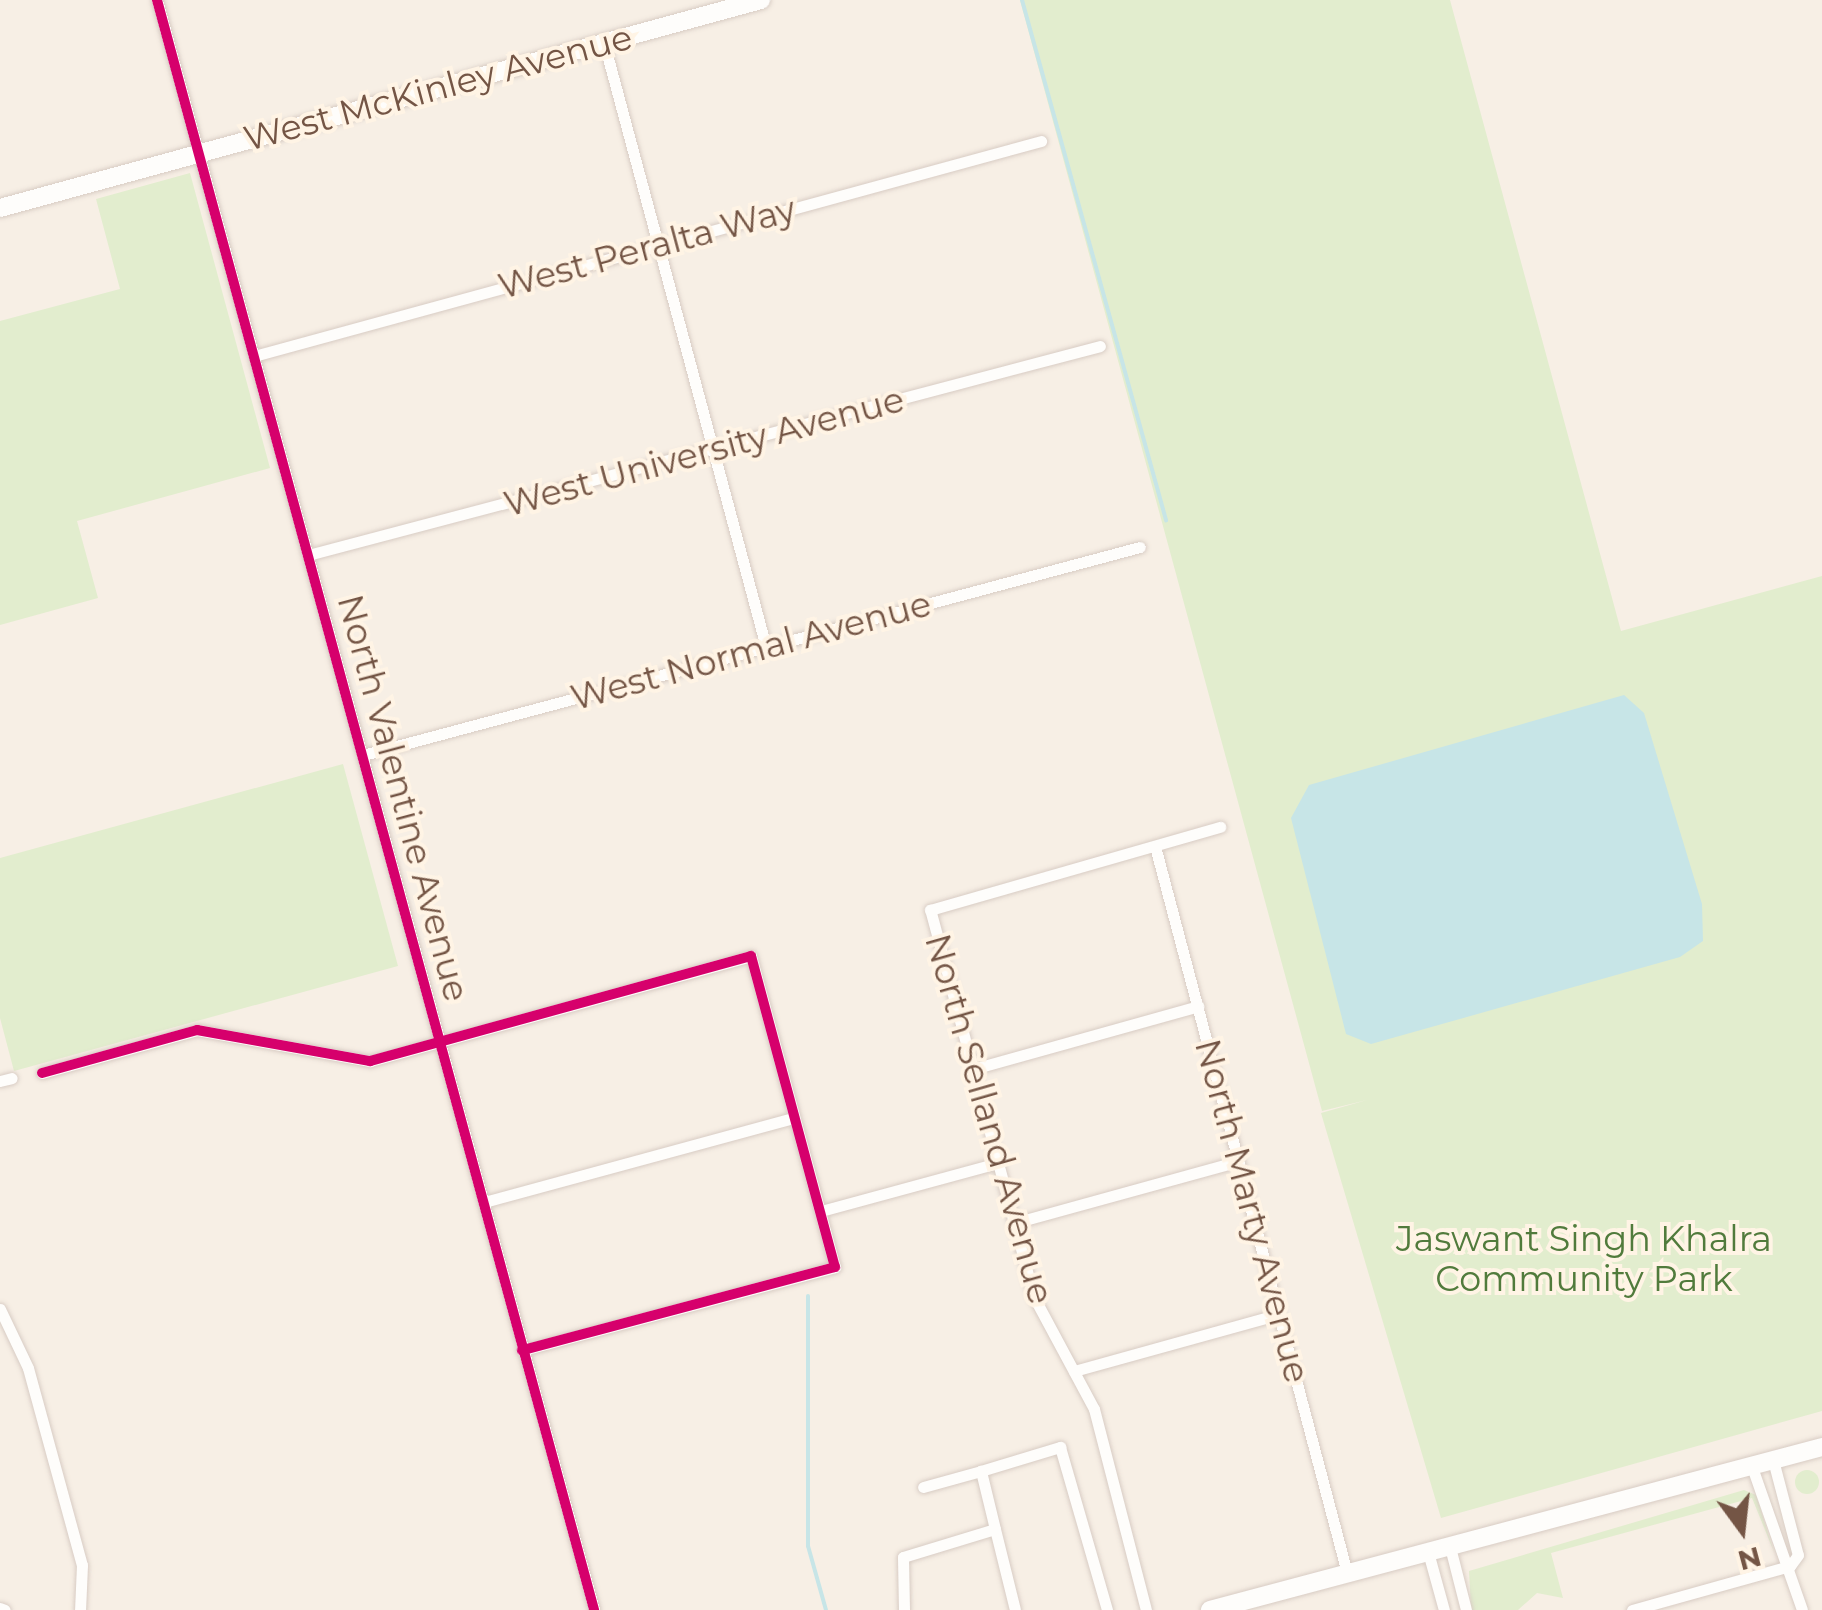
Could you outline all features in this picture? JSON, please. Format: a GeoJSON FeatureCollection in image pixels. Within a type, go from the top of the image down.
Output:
{"type":"FeatureCollection","features":[{"type":"Feature","properties":{"kind":"main road","name":"West McKinley Avenue"},"geometry":{"type":"LineString","coordinates":[[0,208],[761,0]]}},
{"type":"Feature","properties":{"kind":"main road"},"geometry":{"type":"LineString","coordinates":[[1210,1610],[1822,1447]]}},
{"type":"Feature","properties":{"kind":"street","name":"North Valentine Avenue"},"geometry":{"type":"LineString","coordinates":[[157,0],[594,1610]]}},
{"type":"Feature","properties":{"kind":"street"},"geometry":{"type":"LineString","coordinates":[[604,43],[766,647]]}},
{"type":"Feature","properties":{"kind":"street","name":"West Peralta Way"},"geometry":{"type":"LineString","coordinates":[[254,356],[1041,141]]}},
{"type":"Feature","properties":{"kind":"street","name":"West University Avenue"},"geometry":{"type":"LineString","coordinates":[[308,556],[1100,346]]}},
{"type":"Feature","properties":{"kind":"street","name":"West Normal Avenue"},"geometry":{"type":"LineString","coordinates":[[363,755],[1140,547]]}},
{"type":"Feature","properties":{"kind":"street"},"geometry":{"type":"LineString","coordinates":[[1156,850],[1220,827]]}},
{"type":"Feature","properties":{"kind":"street","name":"North Selland Avenue"},"geometry":{"type":"LineString","coordinates":[[1146,1610],[1094,1409],[1034,1297],[930,910],[1156,850]]}},
{"type":"Feature","properties":{"kind":"street","name":"North Marty Avenue"},"geometry":{"type":"LineString","coordinates":[[1156,850],[1347,1573]]}},
{"type":"Feature","properties":{"kind":"street"},"geometry":{"type":"LineString","coordinates":[[42,1073],[197,1030],[334,1061],[441,1041],[751,956],[835,1266],[522,1350]]}},
{"type":"Feature","properties":{"kind":"street"},"geometry":{"type":"LineString","coordinates":[[972,1068],[1198,1006]]}},
{"type":"Feature","properties":{"kind":"street"},"geometry":{"type":"LineString","coordinates":[[484,1202],[793,1118]]}},
{"type":"Feature","properties":{"kind":"street"},"geometry":{"type":"LineString","coordinates":[[1014,1223],[1239,1161]]}},
{"type":"Feature","properties":{"kind":"street"},"geometry":{"type":"LineString","coordinates":[[821,1210],[998,1163]]}},
{"type":"Feature","properties":{"kind":"street"},"geometry":{"type":"LineString","coordinates":[[0,1309],[28,1368],[82,1566],[80,1610]]}},
{"type":"Feature","properties":{"kind":"street"},"geometry":{"type":"LineString","coordinates":[[1074,1371],[1279,1314]]}},
{"type":"Feature","properties":{"kind":"street"},"geometry":{"type":"LineString","coordinates":[[922,1487],[1060,1447],[1106,1610]]}},
{"type":"Feature","properties":{"kind":"street"},"geometry":{"type":"LineString","coordinates":[[1632,1610],[1790,1566],[1798,1555],[1773,1460]]}},
{"type":"Feature","properties":{"kind":"street"},"geometry":{"type":"LineString","coordinates":[[1752,1466],[1790,1566],[1802,1610]]}},
{"type":"Feature","properties":{"kind":"street"},"geometry":{"type":"LineString","coordinates":[[980,1471],[1015,1610]]}},
{"type":"Feature","properties":{"kind":"street"},"geometry":{"type":"LineString","coordinates":[[904,1610],[903,1557],[995,1529]]}},
{"type":"Feature","properties":{"kind":"street"},"geometry":{"type":"LineString","coordinates":[[1450,1547],[1466,1610]]}},
{"type":"Feature","properties":{"kind":"street"},"geometry":{"type":"LineString","coordinates":[[1428,1552],[1444,1610]]}},
{"type":"Feature","properties":{"kind":"green space","name":"Jaswant Singh Khalra Community Park"},"geometry":{"type":"Polygon","coordinates":[[[1020,0],[1450,0],[1621,631],[1822,576],[1822,1411],[1441,1518],[1321,1113],[1367,1100],[1322,1111],[1020,0]]]}},
{"type":"Feature","properties":{"kind":"green space"},"geometry":{"type":"Polygon","coordinates":[[[190,173],[270,468],[77,521],[98,598],[0,625],[0,321],[120,289],[96,199],[190,173]]]}},
{"type":"Feature","properties":{"kind":"green space"},"geometry":{"type":"Polygon","coordinates":[[[343,764],[398,966],[14,1071],[0,1018],[0,858],[343,764]]]}},
{"type":"Feature","properties":{"kind":"green space"},"geometry":{"type":"Polygon","coordinates":[[[1807,1470],[1816,1473],[1816,1491],[1807,1494],[1798,1491],[1795,1482],[1798,1473],[1807,1470]]]}},
{"type":"Feature","properties":{"kind":"green space"},"geometry":{"type":"Polygon","coordinates":[[[1744,1490],[1756,1495],[1774,1552],[1752,1498],[1551,1553],[1563,1598],[1537,1593],[1518,1610],[1471,1610],[1469,1571],[1744,1490]]]}},
{"type":"Feature","properties":{"kind":"water"},"geometry":{"type":"Polygon","coordinates":[[[1624,695],[1644,713],[1702,904],[1703,941],[1680,957],[1371,1044],[1346,1034],[1291,818],[1309,785],[1624,695]]]}},
{"type":"Feature","properties":{"kind":"waterway"},"geometry":{"type":"LineString","coordinates":[[1022,0],[1166,520]]}},
{"type":"Feature","properties":{"kind":"waterway"},"geometry":{"type":"LineString","coordinates":[[808,1296],[808,1546],[826,1610]]}},
{"type":"Feature","properties":{"kind":"cycle path"},"geometry":{"type":"LineString","coordinates":[[157,0],[594,1610]]}},
{"type":"Feature","properties":{"kind":"cycle path"},"geometry":{"type":"LineString","coordinates":[[42,1073],[197,1030],[370,1061],[751,956],[835,1267],[522,1350]]}}]}
